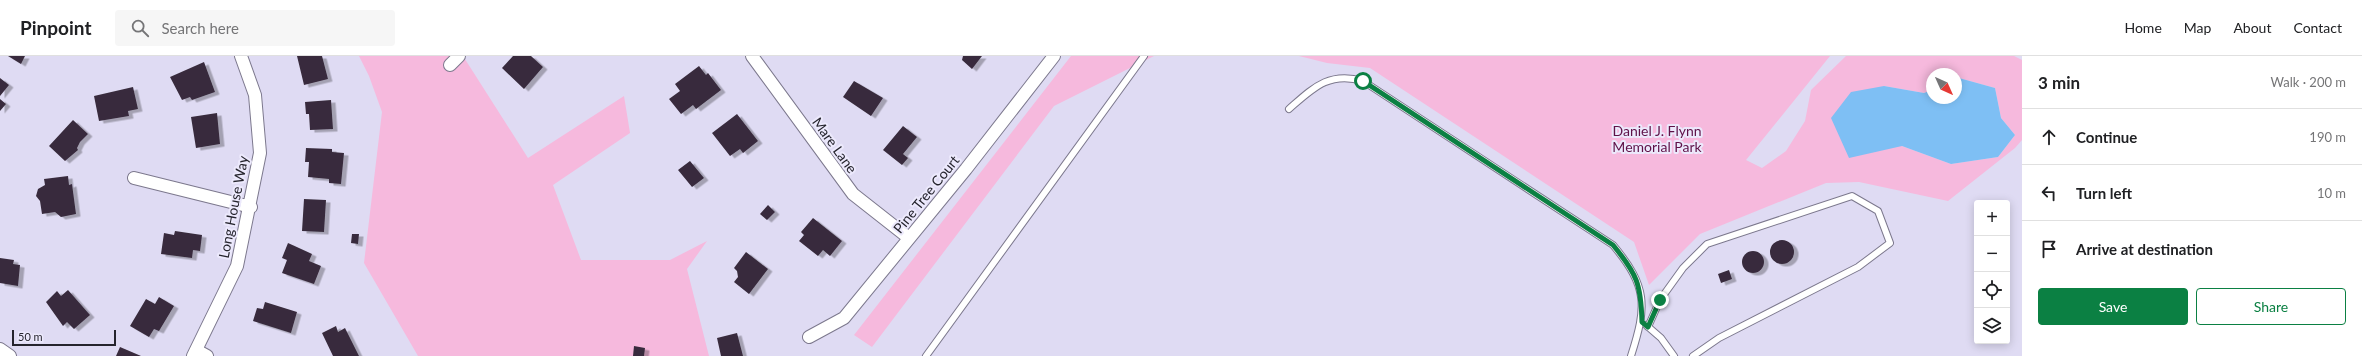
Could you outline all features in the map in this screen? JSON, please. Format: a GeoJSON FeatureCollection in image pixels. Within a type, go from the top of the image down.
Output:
{"type":"FeatureCollection","features":[{"type":"Feature","properties":{"kind":"street","name":"Long House Way"},"geometry":{"type":"LineString","coordinates":[[194,353],[237,266],[251,207],[260,153],[255,95],[241,56]]}},
{"type":"Feature","properties":{"kind":"street"},"geometry":{"type":"LineString","coordinates":[[450,65],[459,56]]}},
{"type":"Feature","properties":{"kind":"street","name":"Mare Lane"},"geometry":{"type":"LineString","coordinates":[[752,56],[853,194],[909,238]]}},
{"type":"Feature","properties":{"kind":"street","name":"Pine Tree Court"},"geometry":{"type":"LineString","coordinates":[[809,337],[844,318],[1054,56]]}},
{"type":"Feature","properties":{"kind":"street"},"geometry":{"type":"LineString","coordinates":[[134,178],[251,207]]}},
{"type":"Feature","properties":{"kind":"street"},"geometry":{"type":"LineString","coordinates":[[0,349],[10,356]]}},
{"type":"Feature","properties":{"kind":"street"},"geometry":{"type":"LineString","coordinates":[[194,353],[207,356]]}},
{"type":"Feature","properties":{"kind":"lane"},"geometry":{"type":"LineString","coordinates":[[926,356],[1144,56]]}},
{"type":"Feature","properties":{"kind":"lane"},"geometry":{"type":"LineString","coordinates":[[1289,110],[1315,86],[1346,76],[1363,81],[1613,245],[1631,266],[1641,291],[1642,322],[1631,356]]}},
{"type":"Feature","properties":{"kind":"lane"},"geometry":{"type":"LineString","coordinates":[[1648,327],[1660,300],[1683,268],[1707,244],[1852,196],[1878,211],[1890,244],[1858,267],[1719,338],[1693,356]]}},
{"type":"Feature","properties":{"kind":"lane"},"geometry":{"type":"LineString","coordinates":[[1642,322],[1661,338],[1674,356]]}},
{"type":"Feature","properties":{"kind":"green space"},"geometry":{"type":"Polygon","coordinates":[[[359,56],[463,56],[528,158],[624,96],[630,133],[553,185],[581,260],[670,260],[707,241],[687,269],[709,356],[418,356],[364,263],[382,112],[369,76],[359,56]]]}},
{"type":"Feature","properties":{"kind":"green space"},"geometry":{"type":"Polygon","coordinates":[[[1071,56],[1154,56],[1054,106],[872,347],[854,335],[1071,56]]]}},
{"type":"Feature","properties":{"kind":"green space","name":"Daniel J. Flynn Memorial Park"},"geometry":{"type":"Polygon","coordinates":[[[1299,56],[1830,56],[1746,160],[1762,168],[1786,151],[1805,121],[1811,90],[1846,56],[2014,56],[2022,60],[2022,140],[2015,148],[1948,201],[1859,182],[1826,183],[1700,234],[1649,285],[1634,242],[1370,68],[1327,63],[1299,56]],[[1926,68],[1926,92],[1924,93],[1884,86],[1902,146],[1951,164],[1998,157],[2015,135],[2001,118],[1995,88],[1962,79],[1962,68],[1926,68]]]}},
{"type":"Feature","properties":{"kind":"water"},"geometry":{"type":"Polygon","coordinates":[[[1962,79],[1995,88],[2001,118],[2015,135],[1998,157],[1951,164],[1902,146],[1849,158],[1831,118],[1851,92],[1884,86],[1926,92],[1926,104],[1962,104],[1962,79]]]}},
{"type":"Feature","properties":{"kind":"building"},"geometry":{"type":"Polygon","coordinates":[[[8,56],[25,56],[21,64],[8,56]]]}},
{"type":"Feature","properties":{"kind":"building"},"geometry":{"type":"Polygon","coordinates":[[[297,56],[322,56],[328,79],[304,85],[297,56]]]}},
{"type":"Feature","properties":{"kind":"building"},"geometry":{"type":"Polygon","coordinates":[[[513,56],[531,56],[543,67],[524,89],[502,68],[513,56]]]}},
{"type":"Feature","properties":{"kind":"building"},"geometry":{"type":"Polygon","coordinates":[[[963,56],[982,56],[972,69],[962,60],[963,56]]]}},
{"type":"Feature","properties":{"kind":"building"},"geometry":{"type":"Polygon","coordinates":[[[204,62],[215,92],[192,100],[190,97],[182,100],[170,77],[204,62]]]}},
{"type":"Feature","properties":{"kind":"building"},"geometry":{"type":"Polygon","coordinates":[[[699,66],[706,75],[708,73],[721,90],[696,109],[693,105],[681,114],[669,99],[680,91],[675,84],[699,66]]]}},
{"type":"Feature","properties":{"kind":"building"},"geometry":{"type":"Polygon","coordinates":[[[0,78],[9,85],[0,96],[0,78]]]}},
{"type":"Feature","properties":{"kind":"building"},"geometry":{"type":"Polygon","coordinates":[[[854,81],[883,98],[871,116],[843,97],[854,81]]]}},
{"type":"Feature","properties":{"kind":"building"},"geometry":{"type":"Polygon","coordinates":[[[133,87],[138,109],[128,111],[129,116],[99,121],[94,96],[133,87]]]}},
{"type":"Feature","properties":{"kind":"building"},"geometry":{"type":"Polygon","coordinates":[[[0,99],[6,104],[0,111],[0,99]]]}},
{"type":"Feature","properties":{"kind":"building"},"geometry":{"type":"Polygon","coordinates":[[[331,100],[333,129],[310,130],[309,114],[306,114],[305,102],[331,100]]]}},
{"type":"Feature","properties":{"kind":"building"},"geometry":{"type":"Polygon","coordinates":[[[217,113],[220,144],[196,148],[191,117],[217,113]]]}},
{"type":"Feature","properties":{"kind":"building"},"geometry":{"type":"Polygon","coordinates":[[[737,114],[758,141],[743,153],[740,149],[730,156],[712,133],[737,114]]]}},
{"type":"Feature","properties":{"kind":"building"},"geometry":{"type":"Polygon","coordinates":[[[73,120],[88,134],[80,142],[77,148],[78,150],[65,161],[49,146],[73,120]]]}},
{"type":"Feature","properties":{"kind":"building"},"geometry":{"type":"Polygon","coordinates":[[[903,126],[917,137],[903,154],[908,158],[902,165],[883,150],[903,126]]]}},
{"type":"Feature","properties":{"kind":"building"},"geometry":{"type":"Polygon","coordinates":[[[306,148],[332,149],[332,152],[344,153],[341,184],[329,183],[329,179],[308,177],[309,162],[305,162],[306,148]]]}},
{"type":"Feature","properties":{"kind":"building"},"geometry":{"type":"Polygon","coordinates":[[[690,161],[704,178],[692,187],[678,170],[690,161]]]}},
{"type":"Feature","properties":{"kind":"building"},"geometry":{"type":"Polygon","coordinates":[[[68,176],[69,185],[72,184],[76,214],[61,217],[55,212],[42,214],[40,201],[36,196],[38,189],[45,185],[44,179],[68,176]]]}},
{"type":"Feature","properties":{"kind":"building"},"geometry":{"type":"Polygon","coordinates":[[[304,199],[326,200],[324,232],[302,231],[304,199]]]}},
{"type":"Feature","properties":{"kind":"building"},"geometry":{"type":"Polygon","coordinates":[[[768,205],[775,212],[767,220],[760,214],[768,205]]]}},
{"type":"Feature","properties":{"kind":"building"},"geometry":{"type":"Polygon","coordinates":[[[813,218],[842,241],[830,256],[823,250],[818,256],[799,241],[804,235],[801,232],[813,218]]]}},
{"type":"Feature","properties":{"kind":"building"},"geometry":{"type":"Polygon","coordinates":[[[175,231],[202,235],[200,251],[193,250],[192,258],[161,254],[164,233],[174,235],[175,231]]]}},
{"type":"Feature","properties":{"kind":"building"},"geometry":{"type":"Polygon","coordinates":[[[352,234],[359,234],[358,244],[351,243],[352,234]]]}},
{"type":"Feature","properties":{"kind":"building"},"geometry":{"type":"Polygon","coordinates":[[[1782,240],[1787,241],[1793,247],[1793,257],[1787,263],[1782,264],[1777,263],[1771,257],[1770,252],[1771,247],[1777,241],[1782,240]]]}},
{"type":"Feature","properties":{"kind":"building"},"geometry":{"type":"Polygon","coordinates":[[[288,243],[312,254],[309,261],[321,266],[314,284],[282,273],[287,260],[282,258],[288,243]]]}},
{"type":"Feature","properties":{"kind":"building"},"geometry":{"type":"Polygon","coordinates":[[[1749,251],[1757,251],[1764,258],[1764,266],[1757,273],[1749,273],[1742,266],[1742,258],[1749,251]]]}},
{"type":"Feature","properties":{"kind":"building"},"geometry":{"type":"Polygon","coordinates":[[[746,252],[768,269],[749,294],[734,282],[738,277],[737,271],[734,268],[746,252]]]}},
{"type":"Feature","properties":{"kind":"building"},"geometry":{"type":"Polygon","coordinates":[[[0,258],[14,260],[13,264],[20,265],[18,286],[0,283],[0,258]]]}},
{"type":"Feature","properties":{"kind":"building"},"geometry":{"type":"Polygon","coordinates":[[[1729,270],[1732,279],[1721,283],[1718,274],[1729,270]]]}},
{"type":"Feature","properties":{"kind":"building"},"geometry":{"type":"Polygon","coordinates":[[[68,290],[90,315],[74,329],[67,322],[63,326],[46,302],[57,291],[61,296],[68,290]]]}},
{"type":"Feature","properties":{"kind":"building"},"geometry":{"type":"Polygon","coordinates":[[[159,297],[174,306],[159,331],[154,329],[149,337],[130,326],[146,299],[155,304],[159,297]]]}},
{"type":"Feature","properties":{"kind":"building"},"geometry":{"type":"Polygon","coordinates":[[[265,302],[297,312],[291,333],[253,321],[257,308],[263,309],[265,302]]]}},
{"type":"Feature","properties":{"kind":"building"},"geometry":{"type":"Polygon","coordinates":[[[336,326],[338,332],[345,328],[359,356],[333,356],[322,333],[336,326]]]}},
{"type":"Feature","properties":{"kind":"building"},"geometry":{"type":"Polygon","coordinates":[[[737,333],[743,356],[721,356],[717,338],[737,333]]]}},
{"type":"Feature","properties":{"kind":"building"},"geometry":{"type":"Polygon","coordinates":[[[634,346],[645,348],[644,356],[633,356],[634,346]]]}},
{"type":"Feature","properties":{"kind":"building"},"geometry":{"type":"Polygon","coordinates":[[[120,347],[141,356],[116,356],[120,347]]]}},
{"type":"Feature","properties":{"kind":"route"},"geometry":{"type":"LineString","coordinates":[[1363,81],[1613,245],[1631,266],[1641,291],[1642,322],[1648,327],[1660,300]]}}]}
